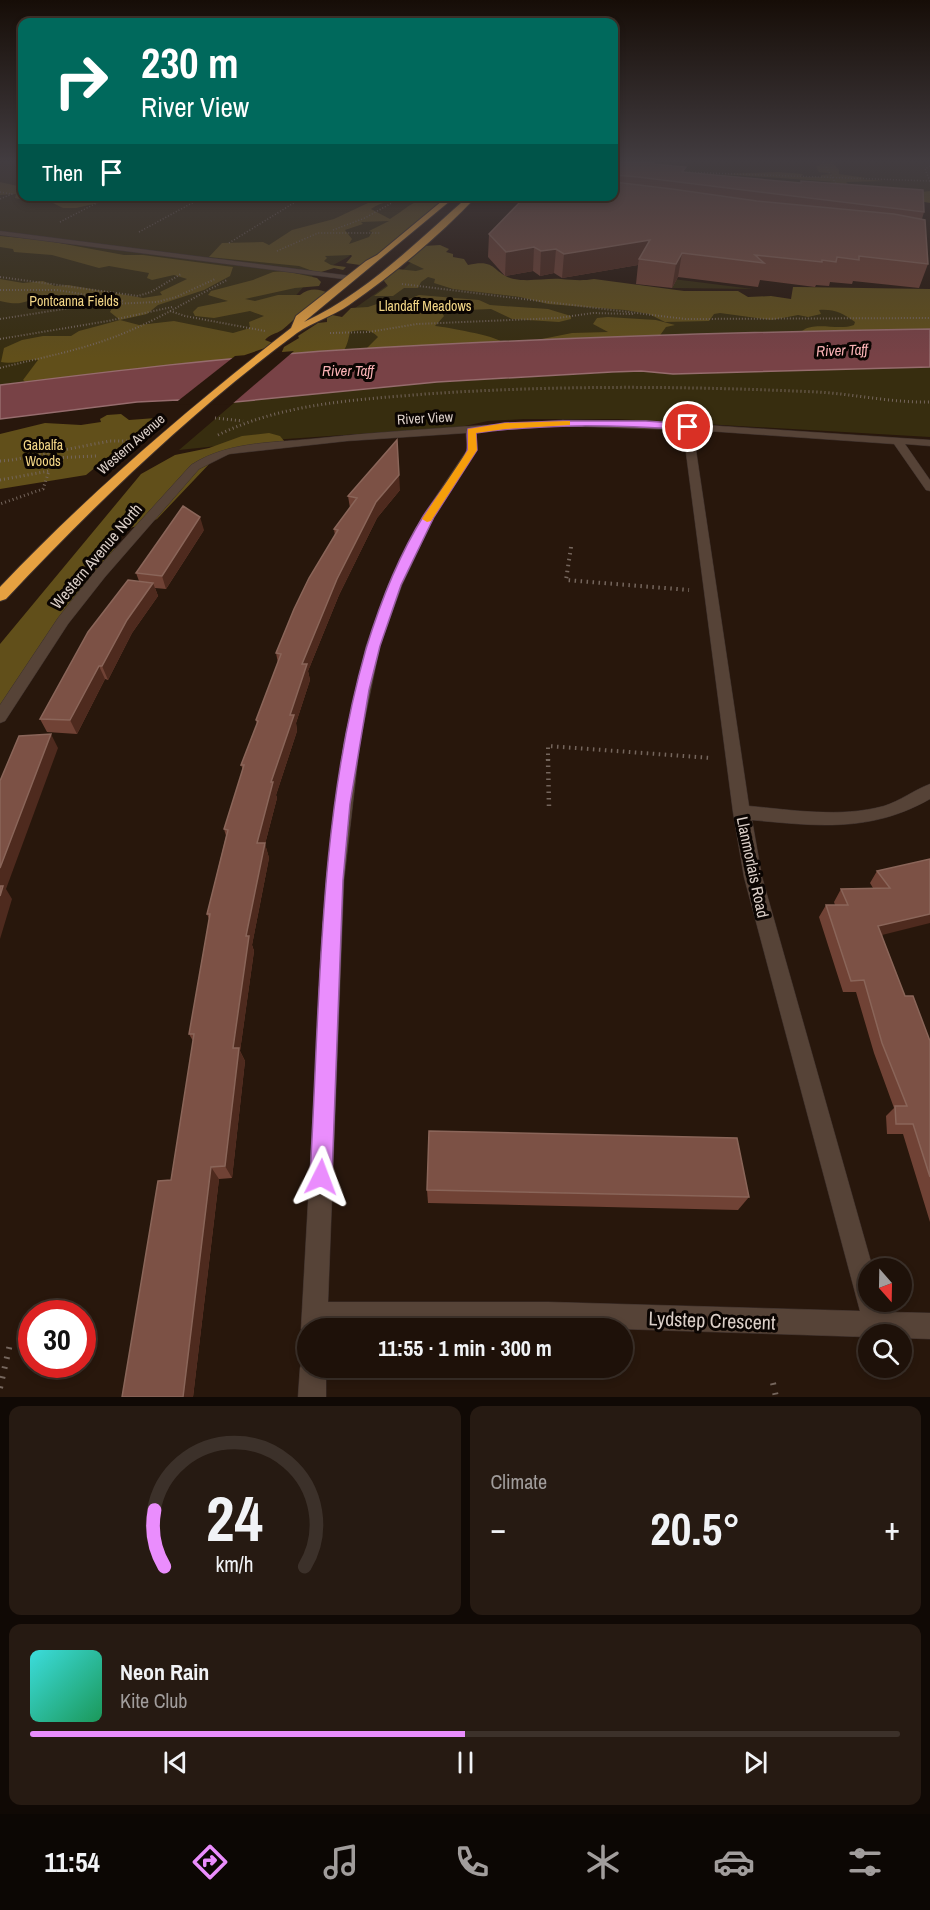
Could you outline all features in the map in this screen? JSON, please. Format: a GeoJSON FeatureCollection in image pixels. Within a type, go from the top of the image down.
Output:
{"type":"FeatureCollection","features":[{"type":"Feature","properties":{"kind":"highway","name":"Western Avenue"},"geometry":{"type":"LineString","coordinates":[[296,330],[300,318],[416,227]]}},
{"type":"Feature","properties":{"kind":"highway","name":"Western Avenue"},"geometry":{"type":"LineString","coordinates":[[0,596],[94,498],[182,422],[296,330],[320,320],[372,283],[437,227]]}},
{"type":"Feature","properties":{"kind":"street"},"geometry":{"type":"LineString","coordinates":[[0,233],[351,278]]}},
{"type":"Feature","properties":{"kind":"street","name":"River View"},"geometry":{"type":"LineString","coordinates":[[245,448],[347,438],[563,423],[646,424],[930,442]]}},
{"type":"Feature","properties":{"kind":"street","name":"Llanmorlais Road"},"geometry":{"type":"LineString","coordinates":[[688,427],[741,812],[762,917],[858,1260]]}},
{"type":"Feature","properties":{"kind":"street"},"geometry":{"type":"LineString","coordinates":[[315,1318],[335,880],[352,742],[374,646],[395,585],[428,517],[472,450],[471,431]]}},
{"type":"Feature","properties":{"kind":"street"},"geometry":{"type":"LineString","coordinates":[[897,441],[930,488]]}},
{"type":"Feature","properties":{"kind":"street","name":"Western Avenue North"},"geometry":{"type":"LineString","coordinates":[[0,717],[63,621],[100,574],[195,467],[210,457],[245,448]]}},
{"type":"Feature","properties":{"kind":"street"},"geometry":{"type":"LineString","coordinates":[[741,812],[837,819],[875,815],[902,807],[930,791]]}},
{"type":"Feature","properties":{"kind":"street","name":"Lydstep Crescent"},"geometry":{"type":"LineString","coordinates":[[449,1318],[549,1315],[873,1314],[930,1326]]}},
{"type":"Feature","properties":{"kind":"street"},"geometry":{"type":"LineString","coordinates":[[312,1397],[313,1378]]}},
{"type":"Feature","properties":{"kind":"path"},"geometry":{"type":"LineString","coordinates":[[139,232],[148,227]]}},
{"type":"Feature","properties":{"kind":"path"},"geometry":{"type":"LineString","coordinates":[[229,243],[254,227]]}},
{"type":"Feature","properties":{"kind":"path"},"geometry":{"type":"LineString","coordinates":[[326,232],[339,227]]}},
{"type":"Feature","properties":{"kind":"path"},"geometry":{"type":"LineString","coordinates":[[276,252],[318,233],[384,232]]}},
{"type":"Feature","properties":{"kind":"path"},"geometry":{"type":"LineString","coordinates":[[0,277],[138,296],[151,292],[206,259]]}},
{"type":"Feature","properties":{"kind":"path"},"geometry":{"type":"LineString","coordinates":[[0,319],[89,305],[157,302],[176,297],[248,263]]}},
{"type":"Feature","properties":{"kind":"path"},"geometry":{"type":"LineString","coordinates":[[0,368],[90,346],[154,320],[245,270],[241,269],[248,263]]}},
{"type":"Feature","properties":{"kind":"path"},"geometry":{"type":"LineString","coordinates":[[397,284],[679,318]]}},
{"type":"Feature","properties":{"kind":"path"},"geometry":{"type":"LineString","coordinates":[[0,290],[57,290],[130,303]]}},
{"type":"Feature","properties":{"kind":"path"},"geometry":{"type":"LineString","coordinates":[[0,339],[108,321],[176,306]]}},
{"type":"Feature","properties":{"kind":"path"},"geometry":{"type":"LineString","coordinates":[[169,310],[185,316],[269,332]]}},
{"type":"Feature","properties":{"kind":"path"},"geometry":{"type":"LineString","coordinates":[[325,333],[369,333],[417,324],[558,318],[593,313],[679,318],[930,318]]}},
{"type":"Feature","properties":{"kind":"path"},"geometry":{"type":"LineString","coordinates":[[212,418],[244,421],[316,405],[372,398],[457,392],[631,387],[840,393],[905,403],[930,402]]}},
{"type":"Feature","properties":{"kind":"path"},"geometry":{"type":"LineString","coordinates":[[0,462],[110,441],[133,441]]}},
{"type":"Feature","properties":{"kind":"path"},"geometry":{"type":"LineString","coordinates":[[12,460],[57,456],[96,456]]}},
{"type":"Feature","properties":{"kind":"path"},"geometry":{"type":"LineString","coordinates":[[0,480],[49,471],[43,489],[0,504]]}},
{"type":"Feature","properties":{"kind":"path"},"geometry":{"type":"LineString","coordinates":[[571,545],[566,580],[696,591]]}},
{"type":"Feature","properties":{"kind":"path"},"geometry":{"type":"LineString","coordinates":[[549,807],[548,746],[714,758]]}},
{"type":"Feature","properties":{"kind":"path"},"geometry":{"type":"LineString","coordinates":[[0,1388],[10,1344]]}},
{"type":"Feature","properties":{"kind":"path"},"geometry":{"type":"LineString","coordinates":[[773,1383],[776,1397]]}},
{"type":"Feature","properties":{"kind":"green space","name":"Pontcanna Fields"},"geometry":{"type":"Polygon","coordinates":[[[0,227],[387,227],[348,257],[313,276],[263,333],[79,375],[0,385],[0,227]]]}},
{"type":"Feature","properties":{"kind":"green space"},"geometry":{"type":"Polygon","coordinates":[[[303,227],[353,227],[345,230],[352,239],[349,244],[369,237],[372,232],[369,231],[377,227],[410,227],[410,230],[360,265],[346,263],[351,255],[325,256],[327,258],[324,261],[331,265],[346,267],[343,270],[334,268],[318,273],[299,266],[209,257],[222,243],[263,242],[269,245],[292,230],[303,227]]]}},
{"type":"Feature","properties":{"kind":"green space"},"geometry":{"type":"Polygon","coordinates":[[[0,236],[43,240],[124,255],[143,255],[233,267],[230,276],[204,290],[158,305],[147,314],[120,320],[110,312],[112,308],[110,305],[105,304],[77,305],[50,296],[19,303],[0,301],[0,279],[23,283],[43,281],[55,286],[68,285],[143,298],[162,295],[160,292],[187,279],[174,275],[152,280],[147,278],[149,273],[109,266],[99,268],[52,255],[14,252],[13,249],[0,247],[0,236]]]}},
{"type":"Feature","properties":{"kind":"green space"},"geometry":{"type":"Polygon","coordinates":[[[440,245],[449,249],[446,252],[453,254],[453,257],[464,259],[468,265],[478,263],[490,265],[507,277],[520,280],[594,279],[684,291],[738,291],[748,297],[771,296],[791,299],[793,287],[930,289],[930,344],[805,334],[802,331],[820,326],[848,327],[854,325],[855,322],[846,316],[830,310],[819,310],[821,314],[808,317],[798,315],[772,320],[720,313],[714,314],[709,321],[665,322],[649,314],[625,310],[548,304],[520,297],[453,289],[434,283],[435,279],[428,277],[421,282],[418,288],[404,288],[393,296],[374,296],[388,286],[381,277],[397,269],[416,271],[424,269],[407,261],[424,246],[440,245]]]}},
{"type":"Feature","properties":{"kind":"green space","name":"Llandaff Meadows"},"geometry":{"type":"Polygon","coordinates":[[[423,251],[451,276],[606,298],[930,309],[930,329],[652,336],[296,350],[386,286],[423,251]]]}},
{"type":"Feature","properties":{"kind":"green space"},"geometry":{"type":"Polygon","coordinates":[[[285,271],[317,278],[321,282],[319,286],[295,288],[245,299],[255,301],[278,295],[300,295],[314,289],[328,293],[282,330],[267,338],[265,340],[273,343],[268,347],[245,355],[243,361],[28,384],[23,380],[38,360],[1,362],[4,348],[22,340],[43,336],[71,336],[79,331],[120,320],[139,325],[174,321],[233,333],[250,328],[249,322],[264,316],[250,311],[214,318],[195,316],[193,312],[198,307],[228,301],[208,295],[211,291],[273,272],[285,271]]]}},
{"type":"Feature","properties":{"kind":"green space"},"geometry":{"type":"Polygon","coordinates":[[[673,279],[753,289],[672,288],[673,279]]]}},
{"type":"Feature","properties":{"kind":"green space"},"geometry":{"type":"Polygon","coordinates":[[[419,295],[479,300],[490,305],[548,309],[571,316],[571,319],[559,322],[512,319],[491,309],[444,311],[442,313],[444,316],[435,326],[481,335],[502,342],[362,353],[378,337],[372,332],[361,330],[350,332],[344,350],[339,354],[314,357],[281,354],[284,347],[299,338],[298,336],[318,323],[327,322],[327,317],[332,315],[342,317],[351,308],[368,307],[389,300],[404,301],[419,295]]]}},
{"type":"Feature","properties":{"kind":"green space"},"geometry":{"type":"Polygon","coordinates":[[[597,318],[656,320],[675,325],[666,327],[658,338],[532,341],[572,333],[608,332],[593,324],[597,318]]]}},
{"type":"Feature","properties":{"kind":"green space"},"geometry":{"type":"Polygon","coordinates":[[[930,367],[930,437],[618,419],[524,419],[488,421],[460,427],[286,439],[179,450],[235,402],[437,382],[640,371],[674,374],[930,367]]]}},
{"type":"Feature","properties":{"kind":"green space","name":"Gabalfa Woods"},"geometry":{"type":"Polygon","coordinates":[[[121,414],[129,420],[156,418],[86,475],[0,489],[0,434],[45,423],[81,425],[101,422],[100,419],[107,415],[121,414]]]}},
{"type":"Feature","properties":{"kind":"green space"},"geometry":{"type":"Polygon","coordinates":[[[269,433],[280,436],[285,442],[213,460],[157,519],[117,532],[114,555],[44,639],[0,712],[0,644],[141,474],[175,455],[209,448],[242,436],[269,433]]]}},
{"type":"Feature","properties":{"kind":"water","name":"River Taff"},"geometry":{"type":"Polygon","coordinates":[[[930,329],[930,367],[673,374],[641,371],[612,372],[437,382],[235,402],[178,400],[137,402],[0,419],[0,385],[213,360],[488,342],[930,329]]]}},
{"type":"Feature","properties":{"kind":"pier"},"geometry":{"type":"Polygon","coordinates":[[[294,351],[231,405],[174,404],[235,356],[294,351]]]}},
{"type":"Feature","properties":{"kind":"building"},"geometry":{"type":"Polygon","coordinates":[[[496,227],[925,227],[928,264],[859,256],[859,260],[837,257],[836,262],[822,260],[822,262],[755,255],[764,263],[682,253],[676,264],[639,259],[650,240],[564,254],[556,249],[541,251],[534,247],[506,252],[489,234],[496,227]]]}},
{"type":"Feature","properties":{"kind":"building"},"geometry":{"type":"Polygon","coordinates":[[[397,440],[399,475],[376,502],[337,579],[302,664],[307,664],[290,715],[294,715],[271,782],[273,782],[257,843],[265,843],[246,936],[249,936],[233,1048],[239,1048],[225,1166],[211,1167],[183,1397],[122,1397],[158,1181],[171,1180],[194,1034],[189,1034],[210,914],[207,914],[228,830],[224,829],[244,765],[241,765],[281,654],[276,653],[294,609],[309,578],[338,530],[334,529],[357,498],[348,496],[397,440]]]}},
{"type":"Feature","properties":{"kind":"building"},"geometry":{"type":"Polygon","coordinates":[[[183,506],[200,517],[162,576],[136,573],[183,506]]]}},
{"type":"Feature","properties":{"kind":"building"},"geometry":{"type":"Polygon","coordinates":[[[128,580],[153,583],[127,620],[102,666],[99,666],[70,720],[40,719],[88,632],[128,580]]]}},
{"type":"Feature","properties":{"kind":"building"},"geometry":{"type":"Polygon","coordinates":[[[51,734],[0,868],[0,781],[19,736],[51,734]]]}},
{"type":"Feature","properties":{"kind":"building"},"geometry":{"type":"Polygon","coordinates":[[[930,859],[930,914],[878,926],[905,996],[913,996],[930,1041],[930,1177],[913,1124],[896,1124],[895,1106],[907,1106],[882,1043],[864,980],[851,981],[826,905],[848,905],[841,889],[890,888],[877,871],[930,859]]]}},
{"type":"Feature","properties":{"kind":"building"},"geometry":{"type":"Polygon","coordinates":[[[429,1131],[737,1138],[749,1197],[427,1190],[429,1131]]]}},
{"type":"Feature","properties":{"kind":"slow traffic"},"geometry":{"type":"LineString","coordinates":[[427,519],[472,450],[474,443],[471,431],[505,426],[567,423]]}},
{"type":"Feature","properties":{"kind":"route"},"geometry":{"type":"LineString","coordinates":[[321,1177],[335,880],[352,742],[362,690],[374,646],[395,585],[413,546],[428,517],[472,450],[474,443],[471,431],[505,426],[563,423],[688,427]]}}]}
